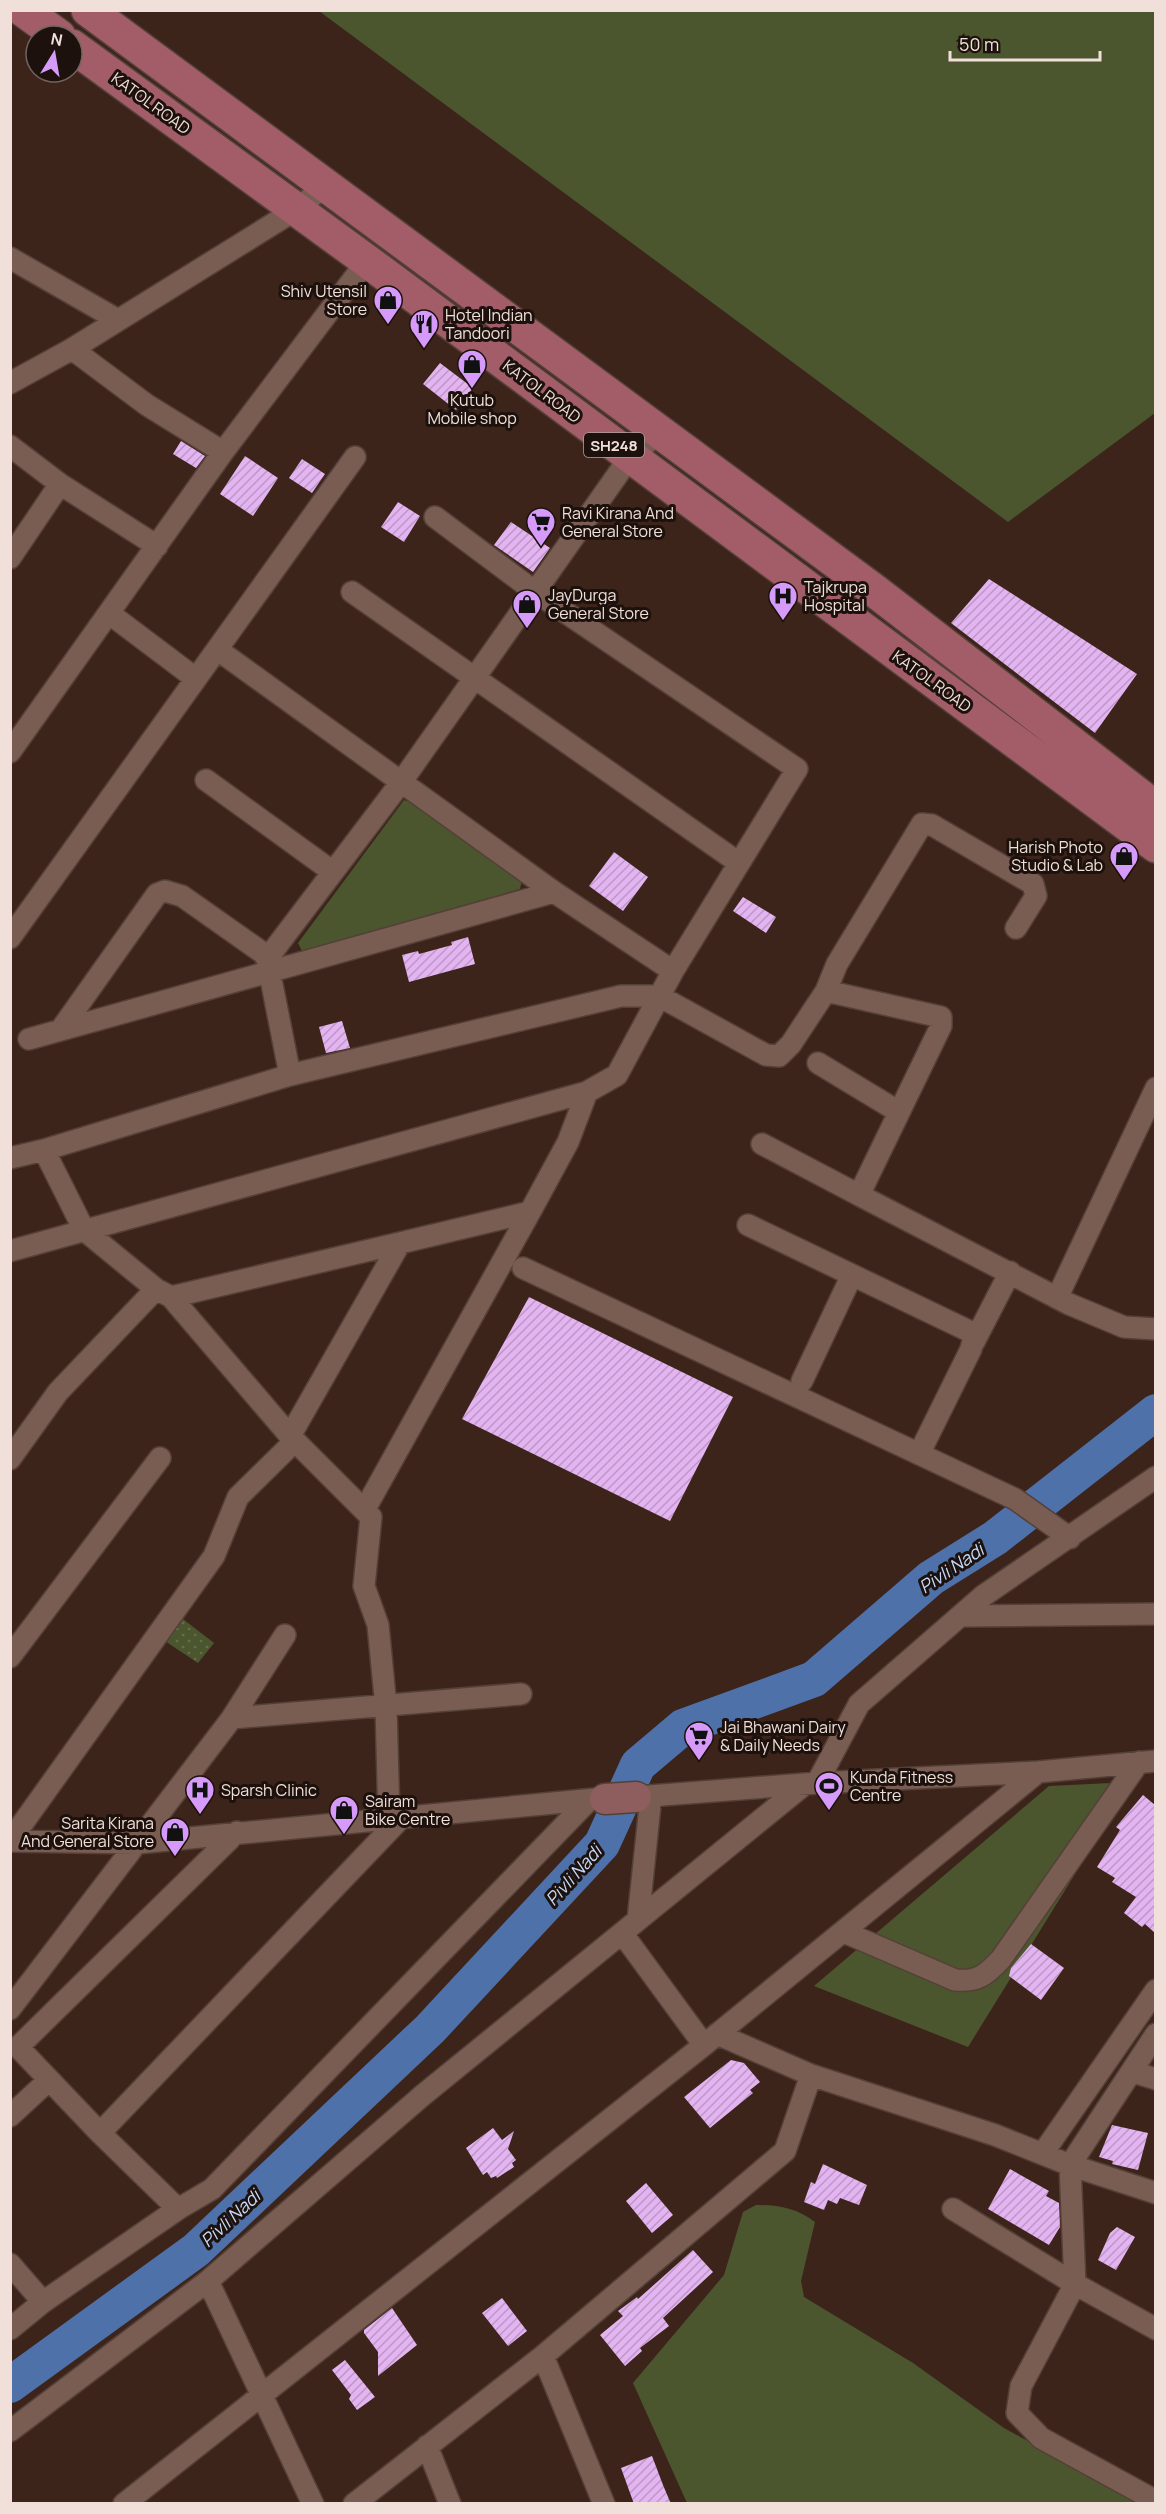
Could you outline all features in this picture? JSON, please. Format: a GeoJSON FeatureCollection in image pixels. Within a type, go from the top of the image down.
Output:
{"type":"FeatureCollection","features":[{"type":"Feature","properties":{"kind":"main road"},"geometry":{"type":"LineString","coordinates":[[24,10],[43,24]]}},
{"type":"Feature","properties":{"kind":"main road","name":"KATOL ROAD"},"geometry":{"type":"LineString","coordinates":[[88,10],[875,591],[1155,808]]}},
{"type":"Feature","properties":{"kind":"main road","name":"KATOL ROAD"},"geometry":{"type":"LineString","coordinates":[[84,55],[297,208],[1155,846]]}},
{"type":"Feature","properties":{"kind":"street"},"geometry":{"type":"LineString","coordinates":[[10,384],[72,349],[297,208],[327,185]]}},
{"type":"Feature","properties":{"kind":"street"},"geometry":{"type":"LineString","coordinates":[[10,258],[118,320]]}},
{"type":"Feature","properties":{"kind":"street"},"geometry":{"type":"LineString","coordinates":[[10,752],[223,452],[368,261]]}},
{"type":"Feature","properties":{"kind":"street"},"geometry":{"type":"LineString","coordinates":[[72,349],[147,405],[223,452]]}},
{"type":"Feature","properties":{"kind":"street"},"geometry":{"type":"LineString","coordinates":[[268,964],[333,872],[402,781],[630,457],[660,432]]}},
{"type":"Feature","properties":{"kind":"street"},"geometry":{"type":"LineString","coordinates":[[10,446],[60,484],[157,546]]}},
{"type":"Feature","properties":{"kind":"street"},"geometry":{"type":"LineString","coordinates":[[10,938],[355,457]]}},
{"type":"Feature","properties":{"kind":"street"},"geometry":{"type":"LineString","coordinates":[[10,558],[60,484]]}},
{"type":"Feature","properties":{"kind":"street"},"geometry":{"type":"LineString","coordinates":[[10,1251],[587,1092],[617,1075],[673,972],[797,769],[534,591],[435,517]]}},
{"type":"Feature","properties":{"kind":"street"},"geometry":{"type":"LineString","coordinates":[[352,592],[739,863]]}},
{"type":"Feature","properties":{"kind":"street"},"geometry":{"type":"LineString","coordinates":[[110,614],[195,678]]}},
{"type":"Feature","properties":{"kind":"street"},"geometry":{"type":"LineString","coordinates":[[218,650],[554,892],[673,972]]}},
{"type":"Feature","properties":{"kind":"street"},"geometry":{"type":"LineString","coordinates":[[206,780],[333,872]]}},
{"type":"Feature","properties":{"kind":"street"},"geometry":{"type":"LineString","coordinates":[[10,1158],[44,1150],[290,1076],[621,996],[659,996],[766,1055],[779,1056],[791,1044],[826,991],[837,964],[922,824],[932,825],[1033,884],[1036,896],[1016,928]]}},
{"type":"Feature","properties":{"kind":"street"},"geometry":{"type":"LineString","coordinates":[[62,1029],[157,894],[165,891],[182,896],[263,953],[268,964],[290,1076]]}},
{"type":"Feature","properties":{"kind":"street"},"geometry":{"type":"LineString","coordinates":[[28,1039],[268,964],[554,892]]}},
{"type":"Feature","properties":{"kind":"street"},"geometry":{"type":"LineString","coordinates":[[826,991],[941,1017],[941,1026],[859,1195]]}},
{"type":"Feature","properties":{"kind":"street"},"geometry":{"type":"LineString","coordinates":[[818,1063],[899,1112]]}},
{"type":"Feature","properties":{"kind":"street"},"geometry":{"type":"LineString","coordinates":[[1056,1298],[1155,1088]]}},
{"type":"Feature","properties":{"kind":"street"},"geometry":{"type":"LineString","coordinates":[[365,1509],[568,1142],[587,1092]]}},
{"type":"Feature","properties":{"kind":"street"},"geometry":{"type":"LineString","coordinates":[[762,1144],[1056,1298],[1124,1327],[1155,1329]]}},
{"type":"Feature","properties":{"kind":"street"},"geometry":{"type":"LineString","coordinates":[[44,1150],[84,1230],[164,1293],[293,1438],[365,1509],[372,1524],[366,1594],[378,1625],[395,1818],[100,2133]]}},
{"type":"Feature","properties":{"kind":"street"},"geometry":{"type":"LineString","coordinates":[[10,1459],[58,1392],[164,1293],[400,1243],[530,1212]]}},
{"type":"Feature","properties":{"kind":"street"},"geometry":{"type":"LineString","coordinates":[[748,1225],[971,1332],[974,1342]]}},
{"type":"Feature","properties":{"kind":"street"},"geometry":{"type":"LineString","coordinates":[[10,1841],[207,1566],[238,1497],[293,1438],[400,1243]]}},
{"type":"Feature","properties":{"kind":"street"},"geometry":{"type":"LineString","coordinates":[[523,1268],[1016,1499],[1070,1538]]}},
{"type":"Feature","properties":{"kind":"street"},"geometry":{"type":"LineString","coordinates":[[919,1454],[1010,1272]]}},
{"type":"Feature","properties":{"kind":"street"},"geometry":{"type":"LineString","coordinates":[[802,1381],[852,1275]]}},
{"type":"Feature","properties":{"kind":"street"},"geometry":{"type":"LineString","coordinates":[[10,1657],[160,1458]]}},
{"type":"Feature","properties":{"kind":"street"},"geometry":{"type":"LineString","coordinates":[[10,2431],[208,2281],[423,2095],[630,1926],[811,1783],[859,1704],[983,1596],[1070,1538],[1155,1477]]}},
{"type":"Feature","properties":{"kind":"street"},"geometry":{"type":"LineString","coordinates":[[960,1617],[1155,1614]]}},
{"type":"Feature","properties":{"kind":"street"},"geometry":{"type":"LineString","coordinates":[[10,2008],[232,1718],[285,1635]]}},
{"type":"Feature","properties":{"kind":"street"},"geometry":{"type":"LineString","coordinates":[[232,1718],[386,1707],[520,1694]]}},
{"type":"Feature","properties":{"kind":"street"},"geometry":{"type":"LineString","coordinates":[[10,1841],[138,1843],[597,1799],[811,1783],[1038,1772],[1147,1761]]}},
{"type":"Feature","properties":{"kind":"street"},"geometry":{"type":"LineString","coordinates":[[844,1932],[956,1980],[971,1982],[983,1978],[1001,1959],[1147,1761]]}},
{"type":"Feature","properties":{"kind":"street"},"geometry":{"type":"LineString","coordinates":[[124,2504],[710,2040],[1038,1772]]}},
{"type":"Feature","properties":{"kind":"street"},"geometry":{"type":"LineString","coordinates":[[643,1796],[630,1926],[710,2040],[1155,2193]]}},
{"type":"Feature","properties":{"kind":"street"},"geometry":{"type":"LineString","coordinates":[[10,2329],[43,2302],[178,2209],[212,2189],[597,1799]]}},
{"type":"Feature","properties":{"kind":"street"},"geometry":{"type":"LineString","coordinates":[[178,2209],[14,2047],[237,1832]]}},
{"type":"Feature","properties":{"kind":"street"},"geometry":{"type":"LineString","coordinates":[[1042,2153],[1155,1990]]}},
{"type":"Feature","properties":{"kind":"street"},"geometry":{"type":"LineString","coordinates":[[1155,2034],[1133,2072],[1070,2165],[1075,2284],[1021,2386],[1017,2414],[1041,2438],[1155,2501]]}},
{"type":"Feature","properties":{"kind":"street"},"geometry":{"type":"LineString","coordinates":[[1133,2072],[1155,2079]]}},
{"type":"Feature","properties":{"kind":"street"},"geometry":{"type":"LineString","coordinates":[[354,2504],[543,2356],[785,2151],[811,2075]]}},
{"type":"Feature","properties":{"kind":"street"},"geometry":{"type":"LineString","coordinates":[[10,2116],[49,2080]]}},
{"type":"Feature","properties":{"kind":"street"},"geometry":{"type":"LineString","coordinates":[[953,2209],[1075,2284],[1155,2329]]}},
{"type":"Feature","properties":{"kind":"street"},"geometry":{"type":"LineString","coordinates":[[10,2264],[43,2302]]}},
{"type":"Feature","properties":{"kind":"street"},"geometry":{"type":"LineString","coordinates":[[208,2281],[313,2504]]}},
{"type":"Feature","properties":{"kind":"street"},"geometry":{"type":"LineString","coordinates":[[543,2356],[603,2504]]}},
{"type":"Feature","properties":{"kind":"street"},"geometry":{"type":"LineString","coordinates":[[427,2446],[450,2504]]}},
{"type":"Feature","properties":{"kind":"green space"},"geometry":{"type":"Polygon","coordinates":[[[319,11],[1155,11],[1155,413],[1008,522],[319,11]]]}},
{"type":"Feature","properties":{"kind":"green space"},"geometry":{"type":"Polygon","coordinates":[[[404,800],[522,880],[520,889],[313,951],[302,951],[298,943],[404,800]]]}},
{"type":"Feature","properties":{"kind":"green space"},"geometry":{"type":"Polygon","coordinates":[[[179,1616],[214,1643],[198,1663],[162,1639],[179,1616]]]}},
{"type":"Feature","properties":{"kind":"green space"},"geometry":{"type":"Polygon","coordinates":[[[1132,1782],[968,2047],[814,1986],[1049,1786],[1132,1782]]]}},
{"type":"Feature","properties":{"kind":"green space"},"geometry":{"type":"Polygon","coordinates":[[[756,2205],[787,2208],[815,2222],[801,2281],[804,2297],[913,2363],[1004,2428],[1141,2503],[687,2503],[633,2383],[724,2275],[743,2212],[756,2205]]]}},
{"type":"Feature","properties":{"kind":"building"},"geometry":{"type":"Polygon","coordinates":[[[440,363],[473,388],[456,410],[423,384],[440,363]]]}},
{"type":"Feature","properties":{"kind":"building"},"geometry":{"type":"Polygon","coordinates":[[[181,441],[205,456],[196,468],[173,454],[181,441]]]}},
{"type":"Feature","properties":{"kind":"building"},"geometry":{"type":"Polygon","coordinates":[[[245,456],[278,478],[253,516],[220,494],[245,456]]]}},
{"type":"Feature","properties":{"kind":"building"},"geometry":{"type":"Polygon","coordinates":[[[302,459],[325,474],[312,493],[289,478],[302,459]]]}},
{"type":"Feature","properties":{"kind":"building"},"geometry":{"type":"Polygon","coordinates":[[[398,502],[420,516],[404,542],[381,527],[398,502]]]}},
{"type":"Feature","properties":{"kind":"building"},"geometry":{"type":"Polygon","coordinates":[[[511,522],[550,548],[533,572],[494,545],[511,522]]]}},
{"type":"Feature","properties":{"kind":"building"},"geometry":{"type":"Polygon","coordinates":[[[989,579],[1137,674],[1095,733],[951,623],[989,579]]]}},
{"type":"Feature","properties":{"kind":"building"},"geometry":{"type":"Polygon","coordinates":[[[614,852],[648,877],[623,911],[589,886],[614,852]]]}},
{"type":"Feature","properties":{"kind":"building"},"geometry":{"type":"Polygon","coordinates":[[[743,897],[776,917],[766,933],[733,911],[743,897]]]}},
{"type":"Feature","properties":{"kind":"building"},"geometry":{"type":"Polygon","coordinates":[[[468,937],[475,964],[409,982],[402,955],[418,951],[419,954],[452,945],[451,942],[468,937]]]}},
{"type":"Feature","properties":{"kind":"building"},"geometry":{"type":"Polygon","coordinates":[[[342,1021],[350,1048],[326,1053],[319,1027],[342,1021]]]}},
{"type":"Feature","properties":{"kind":"building"},"geometry":{"type":"Polygon","coordinates":[[[529,1297],[733,1397],[670,1521],[462,1419],[529,1297]]]}},
{"type":"Feature","properties":{"kind":"building"},"geometry":{"type":"Polygon","coordinates":[[[1143,1795],[1155,1805],[1155,1933],[1145,1924],[1142,1927],[1124,1913],[1136,1897],[1112,1882],[1115,1878],[1097,1867],[1120,1830],[1116,1827],[1143,1795]]]}},
{"type":"Feature","properties":{"kind":"building"},"geometry":{"type":"Polygon","coordinates":[[[1031,1944],[1064,1968],[1041,2000],[1009,1976],[1011,1968],[1031,1944]]]}},
{"type":"Feature","properties":{"kind":"building"},"geometry":{"type":"Polygon","coordinates":[[[731,2060],[744,2063],[760,2082],[750,2090],[753,2093],[710,2128],[684,2097],[731,2060]]]}},
{"type":"Feature","properties":{"kind":"building"},"geometry":{"type":"Polygon","coordinates":[[[1112,2125],[1148,2133],[1138,2170],[1112,2164],[1113,2161],[1099,2157],[1112,2125]]]}},
{"type":"Feature","properties":{"kind":"building"},"geometry":{"type":"Polygon","coordinates":[[[493,2128],[502,2140],[514,2131],[508,2149],[516,2160],[512,2163],[514,2167],[497,2178],[496,2176],[491,2178],[487,2172],[483,2175],[466,2148],[493,2128]]]}},
{"type":"Feature","properties":{"kind":"building"},"geometry":{"type":"Polygon","coordinates":[[[823,2164],[867,2185],[859,2205],[840,2198],[837,2204],[828,2200],[824,2210],[804,2202],[811,2182],[815,2184],[823,2164]]]}},
{"type":"Feature","properties":{"kind":"building"},"geometry":{"type":"Polygon","coordinates":[[[1010,2169],[1049,2191],[1046,2196],[1059,2203],[1060,2227],[1049,2245],[988,2209],[1010,2169]]]}},
{"type":"Feature","properties":{"kind":"building"},"geometry":{"type":"Polygon","coordinates":[[[646,2183],[673,2215],[652,2233],[626,2201],[646,2183]]]}},
{"type":"Feature","properties":{"kind":"building"},"geometry":{"type":"Polygon","coordinates":[[[1117,2227],[1135,2237],[1116,2270],[1098,2260],[1110,2233],[1117,2227]]]}},
{"type":"Feature","properties":{"kind":"building"},"geometry":{"type":"Polygon","coordinates":[[[693,2250],[713,2272],[663,2318],[669,2326],[640,2348],[642,2351],[625,2366],[600,2335],[623,2316],[618,2311],[637,2297],[638,2299],[693,2250]]]}},
{"type":"Feature","properties":{"kind":"building"},"geometry":{"type":"Polygon","coordinates":[[[502,2298],[527,2331],[508,2346],[482,2313],[502,2298]]]}},
{"type":"Feature","properties":{"kind":"building"},"geometry":{"type":"Polygon","coordinates":[[[392,2308],[417,2345],[378,2376],[378,2352],[364,2330],[392,2308]]]}},
{"type":"Feature","properties":{"kind":"building"},"geometry":{"type":"Polygon","coordinates":[[[345,2360],[375,2397],[357,2410],[349,2399],[351,2395],[332,2370],[345,2360]]]}},
{"type":"Feature","properties":{"kind":"building"},"geometry":{"type":"Polygon","coordinates":[[[652,2456],[671,2504],[634,2504],[621,2468],[652,2456]]]}},
{"type":"Feature","properties":{"kind":"waterway","name":"Pivli Nadi"},"geometry":{"type":"LineString","coordinates":[[10,2385],[196,2250],[430,2029],[602,1844],[638,1765],[683,1727],[814,1679],[931,1578],[995,1538],[1156,1412]]}},
{"type":"Feature","properties":{"kind":"place","name":"Shiv Utensil Store"},"geometry":{"type":"Point","coordinates":[388,326]}},
{"type":"Feature","properties":{"kind":"place","name":"Hotel Indian Tandoori"},"geometry":{"type":"Point","coordinates":[424,350]}},
{"type":"Feature","properties":{"kind":"place","name":"Kutub Mobile shop"},"geometry":{"type":"Point","coordinates":[472,390]}},
{"type":"Feature","properties":{"kind":"place","name":"Ravi Kirana And General Store"},"geometry":{"type":"Point","coordinates":[541,548]}},
{"type":"Feature","properties":{"kind":"place","name":"Tajkrupa Hospital"},"geometry":{"type":"Point","coordinates":[783,622]}},
{"type":"Feature","properties":{"kind":"place","name":"JayDurga General Store"},"geometry":{"type":"Point","coordinates":[527,630]}},
{"type":"Feature","properties":{"kind":"place","name":"Harish Photo Studio & Lab"},"geometry":{"type":"Point","coordinates":[1124,882]}},
{"type":"Feature","properties":{"kind":"place","name":"Jai Bhawani Dairy & Daily Needs"},"geometry":{"type":"Point","coordinates":[699,1762]}},
{"type":"Feature","properties":{"kind":"place","name":"Kunda Fitness Centre"},"geometry":{"type":"Point","coordinates":[829,1812]}},
{"type":"Feature","properties":{"kind":"place","name":"Sparsh Clinic"},"geometry":{"type":"Point","coordinates":[200,1816]}},
{"type":"Feature","properties":{"kind":"place","name":"Sairam Bike Centre"},"geometry":{"type":"Point","coordinates":[344,1836]}},
{"type":"Feature","properties":{"kind":"place","name":"Sarita Kirana And General Store"},"geometry":{"type":"Point","coordinates":[175,1858]}}]}
